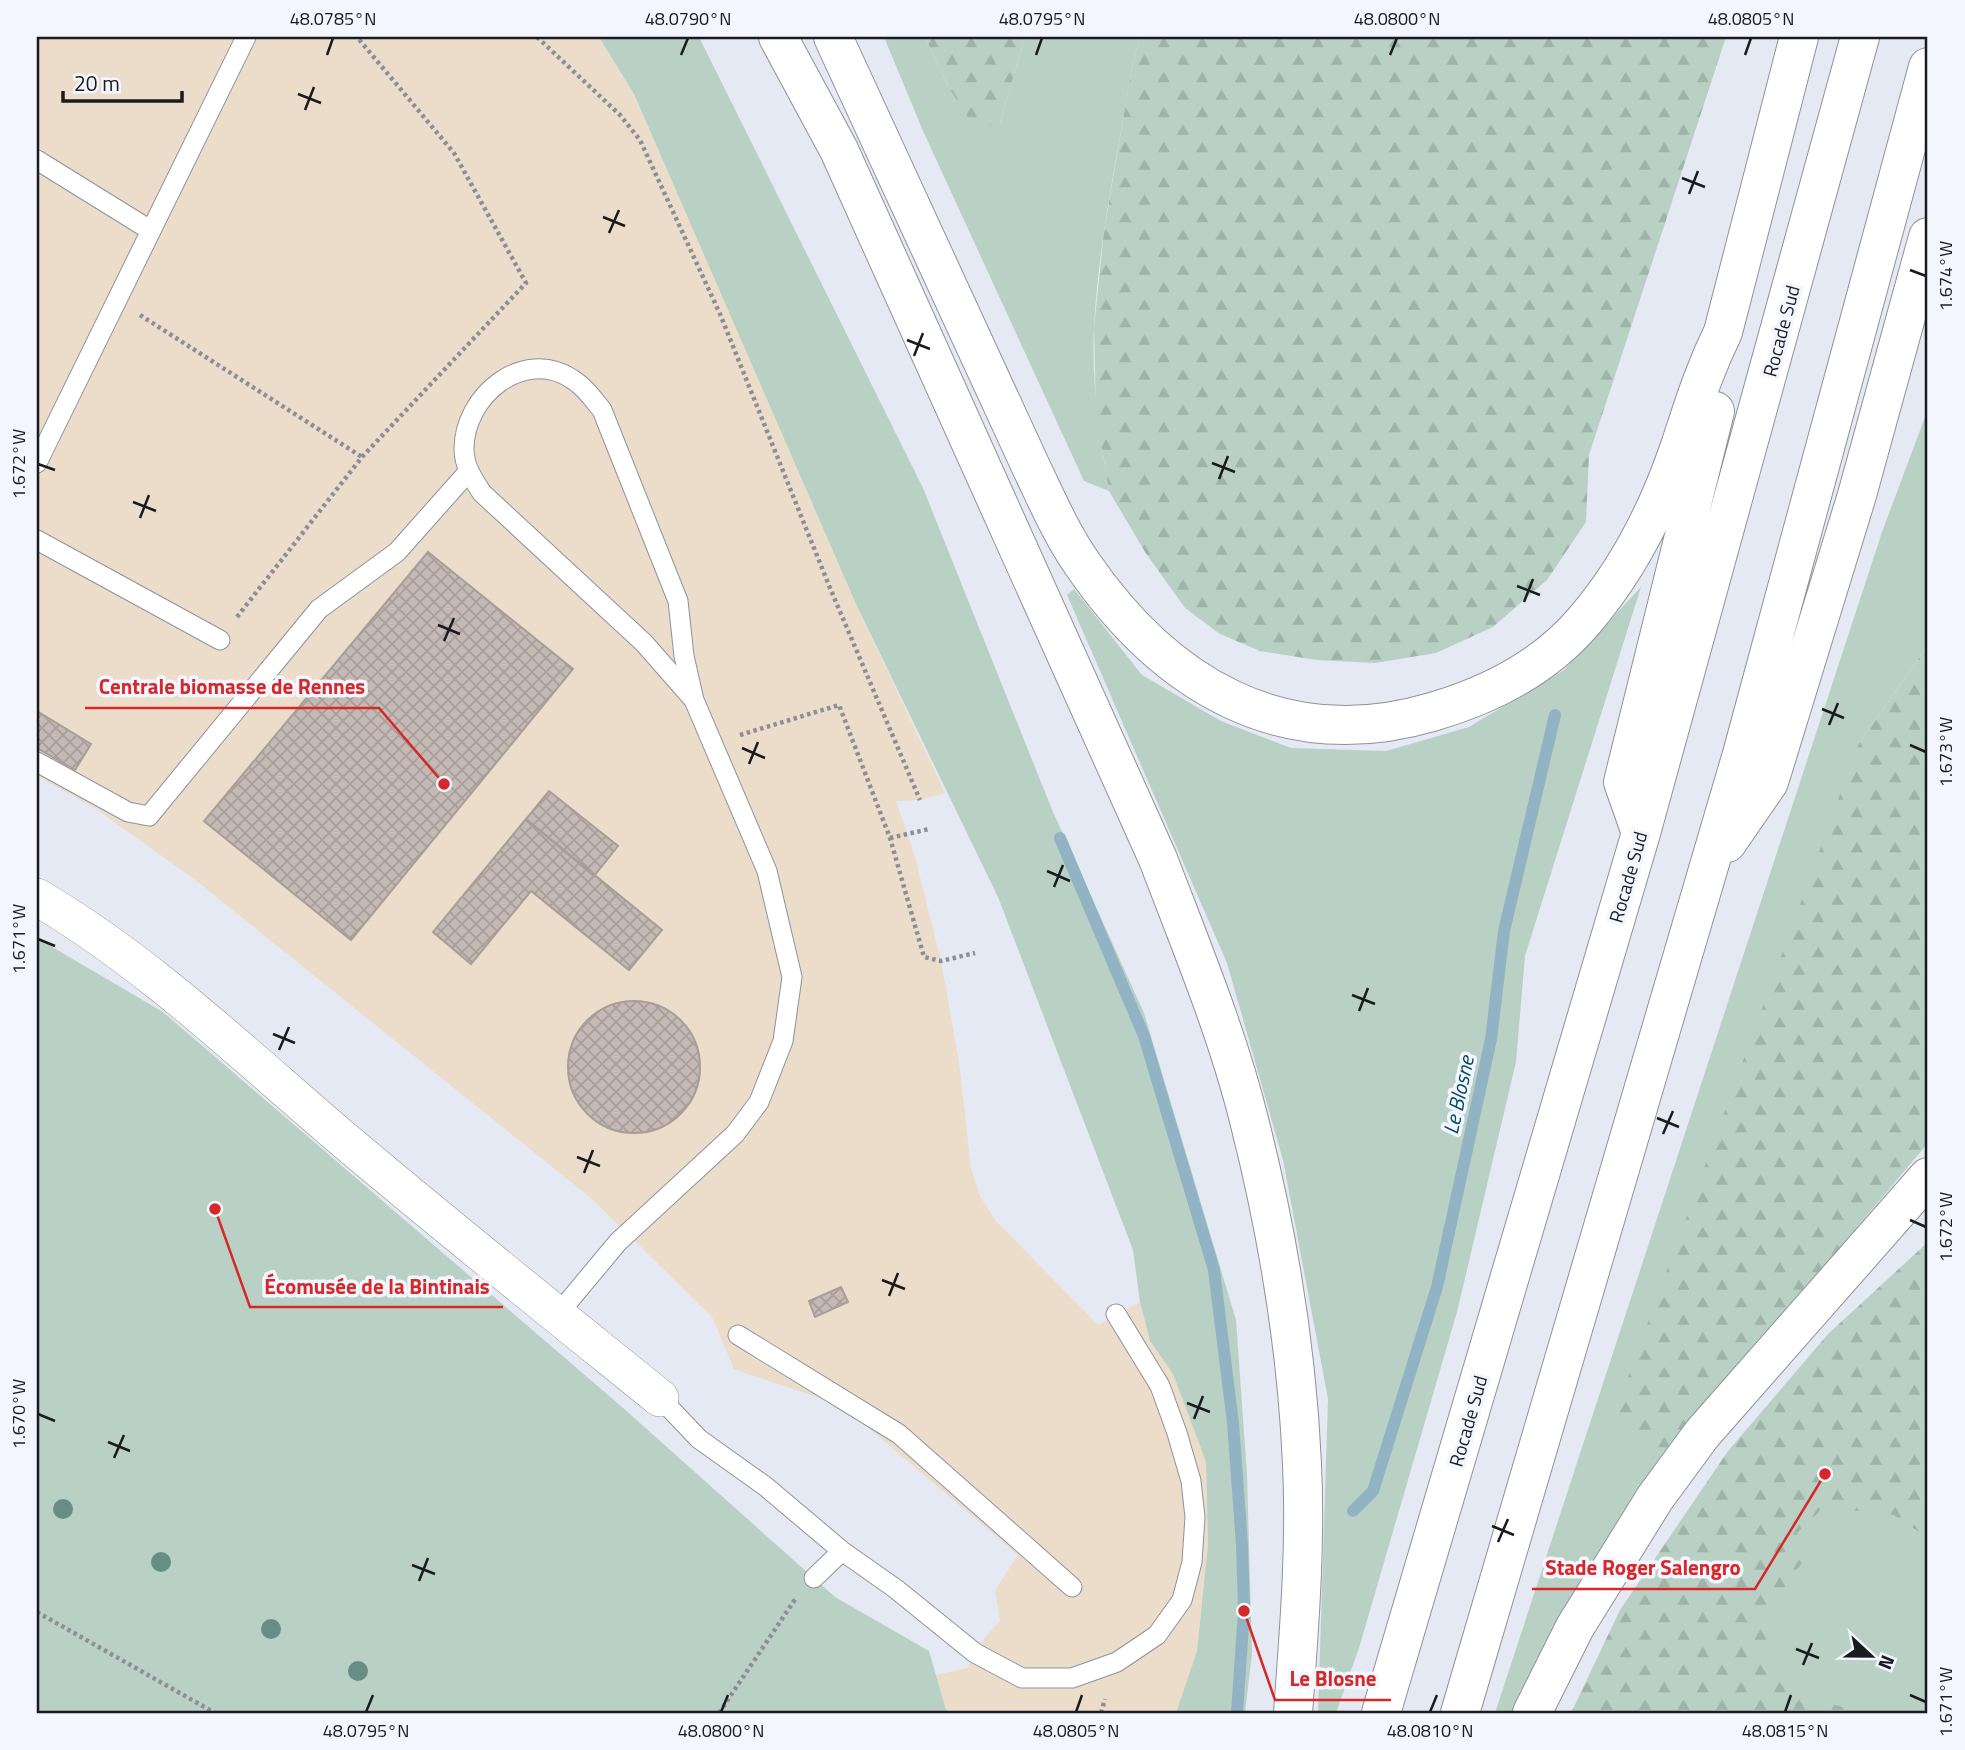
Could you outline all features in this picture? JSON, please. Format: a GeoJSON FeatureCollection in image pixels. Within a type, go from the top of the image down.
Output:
{"type":"FeatureCollection","features":[{"type":"Feature","properties":{"kind":"highway"},"geometry":{"type":"LineString","coordinates":[[778,37],[839,150],[1158,859],[1201,972],[1250,1122],[1286,1309],[1302,1466],[1300,1618],[1293,1713]]}},
{"type":"Feature","properties":{"kind":"highway"},"geometry":{"type":"LineString","coordinates":[[833,37],[996,393],[1080,561],[1138,635],[1168,661],[1228,699],[1259,711],[1302,722],[1340,725],[1420,716],[1499,688],[1562,645],[1615,580],[1644,530],[1680,446],[1701,376],[1723,332],[1798,37]]}},
{"type":"Feature","properties":{"kind":"highway","name":"Rocade Sud"},"geometry":{"type":"LineString","coordinates":[[1381,1713],[1641,833],[1860,37]]}},
{"type":"Feature","properties":{"kind":"highway"},"geometry":{"type":"LineString","coordinates":[[1460,1713],[1742,754],[1928,67]]}},
{"type":"Feature","properties":{"kind":"highway"},"geometry":{"type":"LineString","coordinates":[[1706,873],[1769,782],[1857,495],[1928,237]]}},
{"type":"Feature","properties":{"kind":"highway"},"geometry":{"type":"LineString","coordinates":[[1641,833],[1623,782],[1722,383],[1723,332]]}},
{"type":"Feature","properties":{"kind":"highway"},"geometry":{"type":"LineString","coordinates":[[1532,1713],[1575,1627],[1655,1497],[1702,1434],[1928,1177]]}},
{"type":"Feature","properties":{"kind":"highway"},"geometry":{"type":"LineString","coordinates":[[1891,1221],[1928,1187]]}},
{"type":"Feature","properties":{"kind":"street"},"geometry":{"type":"LineString","coordinates":[[37,897],[108,941],[162,982],[397,1185],[660,1398]]}},
{"type":"Feature","properties":{"kind":"lane"},"geometry":{"type":"LineString","coordinates":[[37,463],[246,37]]}},
{"type":"Feature","properties":{"kind":"lane"},"geometry":{"type":"LineString","coordinates":[[37,160],[150,230]]}},
{"type":"Feature","properties":{"kind":"lane"},"geometry":{"type":"LineString","coordinates":[[558,1314],[618,1242],[735,1134],[759,1102],[783,1041],[792,977],[767,871],[694,700],[684,656],[678,601],[602,410],[588,392],[571,378],[551,370],[528,369],[503,378],[481,397],[470,422],[464,448],[468,472],[482,493],[644,643],[694,700]]}},
{"type":"Feature","properties":{"kind":"lane"},"geometry":{"type":"LineString","coordinates":[[37,762],[128,812],[149,816],[319,609],[397,552],[468,472]]}},
{"type":"Feature","properties":{"kind":"lane"},"geometry":{"type":"LineString","coordinates":[[37,540],[219,640]]}},
{"type":"Feature","properties":{"kind":"lane"},"geometry":{"type":"LineString","coordinates":[[660,1398],[699,1439],[765,1486],[842,1552],[896,1589],[975,1653],[1022,1678],[1072,1678],[1117,1662],[1157,1636],[1182,1600],[1192,1562],[1195,1517],[1191,1481],[1160,1386],[1116,1314]]}},
{"type":"Feature","properties":{"kind":"lane"},"geometry":{"type":"LineString","coordinates":[[738,1335],[899,1434],[1072,1587]]}},
{"type":"Feature","properties":{"kind":"lane"},"geometry":{"type":"LineString","coordinates":[[814,1578],[842,1552]]}},
{"type":"Feature","properties":{"kind":"path"},"geometry":{"type":"LineString","coordinates":[[219,640],[362,457],[526,283],[454,153],[356,37]]}},
{"type":"Feature","properties":{"kind":"path"},"geometry":{"type":"LineString","coordinates":[[537,37],[620,115],[640,141],[720,314],[830,588],[920,800]]}},
{"type":"Feature","properties":{"kind":"path"},"geometry":{"type":"LineString","coordinates":[[116,300],[362,457]]}},
{"type":"Feature","properties":{"kind":"path"},"geometry":{"type":"LineString","coordinates":[[713,744],[839,705],[890,838],[924,957],[941,961],[975,953]]}},
{"type":"Feature","properties":{"kind":"path"},"geometry":{"type":"LineString","coordinates":[[890,838],[929,829]]}},
{"type":"Feature","properties":{"kind":"path"},"geometry":{"type":"LineString","coordinates":[[719,1713],[790,1603],[814,1578]]}},
{"type":"Feature","properties":{"kind":"path"},"geometry":{"type":"LineString","coordinates":[[37,1612],[215,1713]]}},
{"type":"Feature","properties":{"kind":"shaded area"},"geometry":{"type":"Polygon","coordinates":[[[37,37],[599,37],[634,94],[856,604],[945,793],[920,800],[896,801],[914,853],[941,961],[959,1062],[971,1168],[980,1196],[996,1221],[1098,1325],[1140,1302],[1150,1341],[1173,1374],[1206,1462],[1208,1544],[1197,1651],[1176,1713],[947,1713],[936,1675],[967,1668],[985,1637],[1000,1621],[995,1590],[1018,1555],[843,1406],[734,1369],[712,1317],[592,1199],[194,879],[96,809],[37,776],[37,37]]]}},
{"type":"Feature","properties":{"kind":"green space"},"geometry":{"type":"Polygon","coordinates":[[[599,37],[699,37],[923,488],[1053,812],[1144,1013],[1236,1320],[1247,1474],[1252,1653],[1245,1713],[1176,1713],[1197,1651],[1208,1544],[1206,1462],[1173,1374],[1150,1341],[1140,1302],[1133,1250],[998,897],[856,604],[634,94],[599,37]]]}},
{"type":"Feature","properties":{"kind":"green space"},"geometry":{"type":"Polygon","coordinates":[[[884,37],[925,37],[948,86],[1000,123],[1025,37],[1140,37],[1133,61],[1105,226],[1094,326],[1095,388],[1109,491],[1084,481],[923,131],[884,37]]]}},
{"type":"Feature","properties":{"kind":"green space"},"geometry":{"type":"Polygon","coordinates":[[[925,37],[1025,37],[1000,123],[976,130],[948,86],[925,37]]]}},
{"type":"Feature","properties":{"kind":"green space"},"geometry":{"type":"Polygon","coordinates":[[[1140,37],[1726,37],[1589,455],[1586,522],[1547,580],[1493,627],[1436,653],[1375,663],[1316,660],[1260,651],[1220,634],[1185,608],[1145,552],[1109,491],[1096,412],[1094,327],[1104,231],[1133,61],[1140,37]]]}},
{"type":"Feature","properties":{"kind":"green space"},"geometry":{"type":"Polygon","coordinates":[[[1928,409],[1928,645],[1858,745],[1666,1454],[1516,1713],[1495,1713],[1882,532],[1928,409]]]}},
{"type":"Feature","properties":{"kind":"green space"},"geometry":{"type":"Polygon","coordinates":[[[1641,587],[1525,956],[1516,1062],[1457,1312],[1359,1648],[1336,1713],[1318,1713],[1328,1399],[1283,1160],[1227,963],[1067,595],[1074,589],[1142,675],[1221,721],[1291,748],[1386,751],[1469,727],[1564,670],[1641,587]]]}},
{"type":"Feature","properties":{"kind":"green space"},"geometry":{"type":"Polygon","coordinates":[[[1928,645],[1928,1143],[1666,1454],[1617,1424],[1619,1402],[1858,745],[1928,645]]]}},
{"type":"Feature","properties":{"kind":"green space"},"geometry":{"type":"Polygon","coordinates":[[[37,938],[163,1012],[622,1407],[835,1597],[929,1651],[947,1713],[37,1713],[37,938]]]}},
{"type":"Feature","properties":{"kind":"green space"},"geometry":{"type":"Polygon","coordinates":[[[1928,1242],[1928,1538],[1894,1515],[1824,1507],[1797,1533],[1804,1561],[1780,1597],[1769,1634],[1768,1665],[1806,1698],[1868,1713],[1571,1713],[1620,1610],[1728,1451],[1828,1334],[1928,1242]]]}},
{"type":"Feature","properties":{"kind":"green space"},"geometry":{"type":"Polygon","coordinates":[[[1928,1252],[1928,1713],[1573,1713],[1928,1252]]]}},
{"type":"Feature","properties":{"kind":"building"},"geometry":{"type":"Polygon","coordinates":[[[428,552],[573,669],[351,940],[204,821],[428,552]]]}},
{"type":"Feature","properties":{"kind":"building"},"geometry":{"type":"Polygon","coordinates":[[[37,711],[91,744],[75,770],[37,748],[37,711]]]}},
{"type":"Feature","properties":{"kind":"building"},"geometry":{"type":"Polygon","coordinates":[[[549,791],[618,846],[594,876],[526,819],[549,791]]]}},
{"type":"Feature","properties":{"kind":"building"},"geometry":{"type":"Polygon","coordinates":[[[526,819],[662,930],[629,970],[531,891],[471,964],[433,932],[526,819]]]}},
{"type":"Feature","properties":{"kind":"building"},"geometry":{"type":"Polygon","coordinates":[[[634,1001],[659,1006],[681,1020],[695,1042],[700,1067],[695,1092],[681,1114],[659,1128],[634,1133],[609,1128],[587,1114],[573,1092],[568,1067],[573,1042],[587,1020],[609,1006],[634,1001]]]}},
{"type":"Feature","properties":{"kind":"building"},"geometry":{"type":"Polygon","coordinates":[[[841,1287],[848,1302],[815,1317],[809,1301],[841,1287]]]}},
{"type":"Feature","properties":{"kind":"waterway","name":"Le Blosne"},"geometry":{"type":"LineString","coordinates":[[1353,1511],[1373,1491],[1437,1287],[1491,1039],[1504,931],[1555,715]]}},
{"type":"Feature","properties":{"kind":"waterway"},"geometry":{"type":"LineString","coordinates":[[1060,838],[1144,1036],[1214,1270],[1233,1423],[1242,1545],[1244,1611],[1237,1713]]}},
{"type":"Feature","properties":{"kind":"place","name":"Centrale biomasse de Rennes"},"geometry":{"type":"Point","coordinates":[444,784]}},
{"type":"Feature","properties":{"kind":"place","name":"Écomusée de la Bintinais"},"geometry":{"type":"Point","coordinates":[215,1209]}},
{"type":"Feature","properties":{"kind":"place","name":"Stade Roger Salengro"},"geometry":{"type":"Point","coordinates":[1825,1474]}},
{"type":"Feature","properties":{"kind":"place","name":"Le Blosne"},"geometry":{"type":"Point","coordinates":[1244,1611]}}]}
